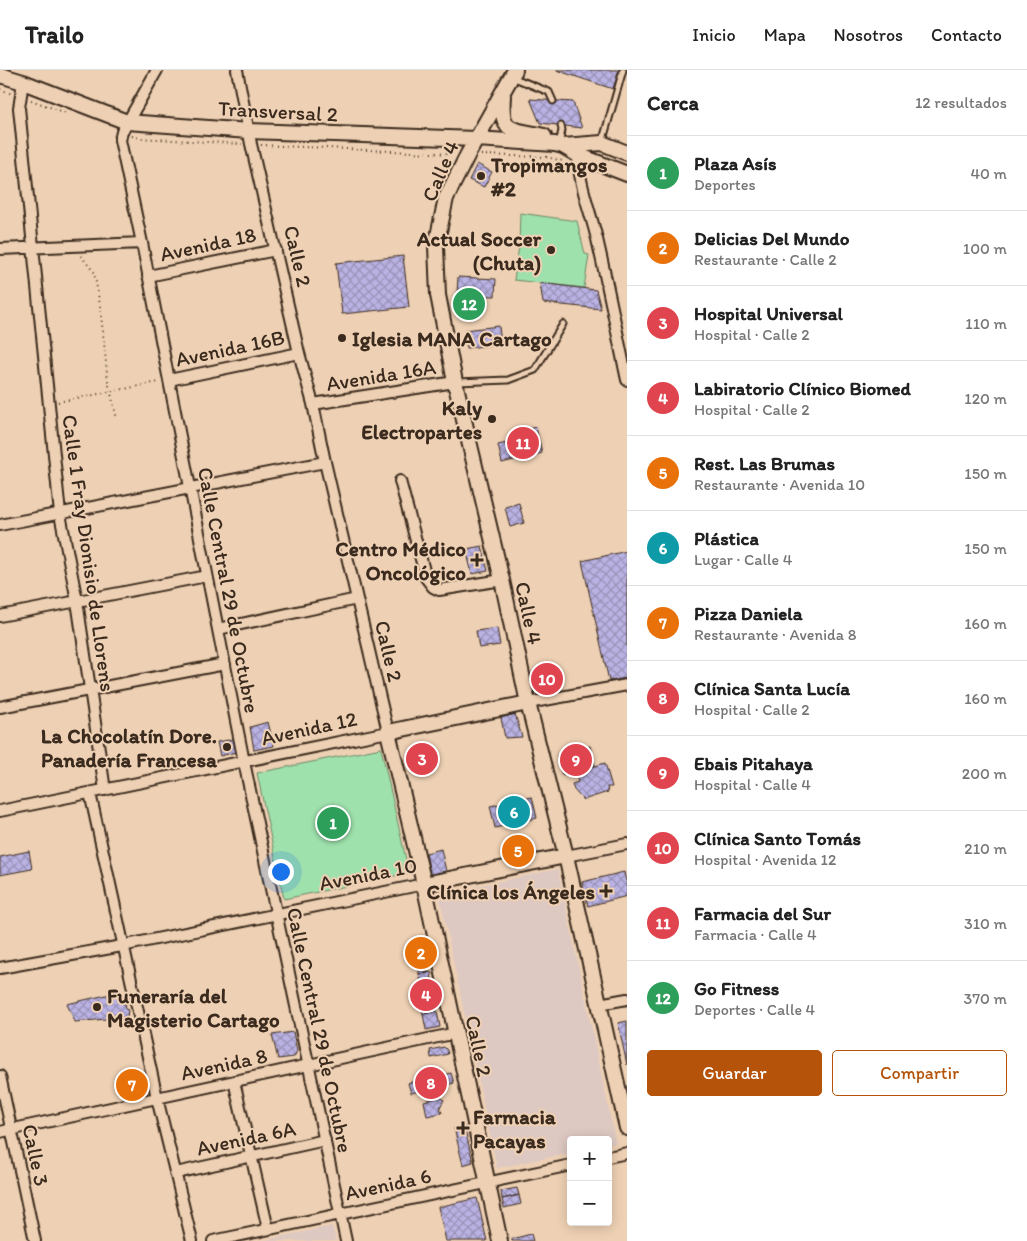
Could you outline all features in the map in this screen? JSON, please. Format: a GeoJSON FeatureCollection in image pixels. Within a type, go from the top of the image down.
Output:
{"type":"FeatureCollection","features":[{"type":"Feature","properties":{"kind":"street","name":"Calle Central 29 de Octubre"},"geometry":{"type":"LineString","coordinates":[[156,70],[127,122],[120,140],[244,762],[346,1241]]}},
{"type":"Feature","properties":{"kind":"street","name":"Calle 2"},"geometry":{"type":"LineString","coordinates":[[237,70],[250,138],[424,884],[500,1241]]}},
{"type":"Feature","properties":{"kind":"street","name":"Calle 4"},"geometry":{"type":"LineString","coordinates":[[514,73],[476,139],[446,198],[436,246],[438,295],[455,382],[502,580],[528,703],[566,856],[627,1128]]}},
{"type":"Feature","properties":{"kind":"street","name":"Transversal 2"},"geometry":{"type":"LineString","coordinates":[[0,75],[24,82],[127,122],[250,138],[476,139],[559,145]]}},
{"type":"Feature","properties":{"kind":"street","name":"Calle 1 Fray Dionisio de Llorens"},"geometry":{"type":"LineString","coordinates":[[24,82],[19,108],[60,514],[77,601],[105,790]]}},
{"type":"Feature","properties":{"kind":"street"},"geometry":{"type":"LineString","coordinates":[[503,93],[502,114],[504,124],[510,129],[544,136],[578,154],[627,174]]}},
{"type":"Feature","properties":{"kind":"street"},"geometry":{"type":"LineString","coordinates":[[578,154],[602,144],[627,152]]}},
{"type":"Feature","properties":{"kind":"street"},"geometry":{"type":"LineString","coordinates":[[578,154],[627,380]]}},
{"type":"Feature","properties":{"kind":"street"},"geometry":{"type":"LineString","coordinates":[[0,249],[142,244]]}},
{"type":"Feature","properties":{"kind":"street","name":"Avenida 18"},"geometry":{"type":"LineString","coordinates":[[148,276],[276,250]]}},
{"type":"Feature","properties":{"kind":"street","name":"Avenida 16B"},"geometry":{"type":"LineString","coordinates":[[169,380],[300,353]]}},
{"type":"Feature","properties":{"kind":"street","name":"Avenida 16A"},"geometry":{"type":"LineString","coordinates":[[313,404],[455,382]]}},
{"type":"Feature","properties":{"kind":"street"},"geometry":{"type":"LineString","coordinates":[[0,525],[325,462]]}},
{"type":"Feature","properties":{"kind":"street"},"geometry":{"type":"LineString","coordinates":[[400,481],[426,578],[433,587],[439,590],[502,580]]}},
{"type":"Feature","properties":{"kind":"street"},"geometry":{"type":"LineString","coordinates":[[0,616],[208,576]]}},
{"type":"Feature","properties":{"kind":"street"},"geometry":{"type":"LineString","coordinates":[[218,629],[357,599]]}},
{"type":"Feature","properties":{"kind":"street"},"geometry":{"type":"LineString","coordinates":[[0,707],[225,664]]}},
{"type":"Feature","properties":{"kind":"street","name":"Avenida 12"},"geometry":{"type":"LineString","coordinates":[[0,811],[528,703],[627,685]]}},
{"type":"Feature","properties":{"kind":"street"},"geometry":{"type":"LineString","coordinates":[[90,793],[122,946],[192,1241]]}},
{"type":"Feature","properties":{"kind":"street","name":"Avenida 10"},"geometry":{"type":"LineString","coordinates":[[0,968],[122,946],[276,913],[627,844]]}},
{"type":"Feature","properties":{"kind":"street"},"geometry":{"type":"LineString","coordinates":[[599,1004],[627,999]]}},
{"type":"Feature","properties":{"kind":"street","name":"Avenida 8"},"geometry":{"type":"LineString","coordinates":[[0,1132],[456,1033]]}},
{"type":"Feature","properties":{"kind":"street","name":"Calle 3"},"geometry":{"type":"LineString","coordinates":[[0,1076],[35,1241]]}},
{"type":"Feature","properties":{"kind":"street"},"geometry":{"type":"LineString","coordinates":[[234,1081],[268,1229]]}},
{"type":"Feature","properties":{"kind":"street","name":"Avenida 6A"},"geometry":{"type":"LineString","coordinates":[[176,1173],[325,1140]]}},
{"type":"Feature","properties":{"kind":"street"},"geometry":{"type":"LineString","coordinates":[[612,1156],[627,1153]]}},
{"type":"Feature","properties":{"kind":"street","name":"Avenida 6"},"geometry":{"type":"LineString","coordinates":[[213,1241],[567,1166]]}},
{"type":"Feature","properties":{"kind":"lane"},"geometry":{"type":"LineString","coordinates":[[602,144],[623,70]]}},
{"type":"Feature","properties":{"kind":"lane"},"geometry":{"type":"LineString","coordinates":[[514,73],[549,92],[554,101]]}},
{"type":"Feature","properties":{"kind":"lane"},"geometry":{"type":"LineString","coordinates":[[559,145],[561,126]]}},
{"type":"Feature","properties":{"kind":"lane"},"geometry":{"type":"LineString","coordinates":[[455,382],[508,380],[535,370],[563,324]]}},
{"type":"Feature","properties":{"kind":"path"},"geometry":{"type":"LineString","coordinates":[[139,138],[250,138],[468,154],[546,157],[578,154]]}},
{"type":"Feature","properties":{"kind":"path"},"geometry":{"type":"LineString","coordinates":[[71,247],[94,272],[111,392],[117,419]]}},
{"type":"Feature","properties":{"kind":"path"},"geometry":{"type":"LineString","coordinates":[[49,404],[169,380]]}},
{"type":"Feature","properties":{"kind":"shaded area"},"geometry":{"type":"Polygon","coordinates":[[[558,869],[616,1143],[612,1144],[612,1136],[567,1136],[567,1154],[497,1168],[439,894],[558,869]]]}},
{"type":"Feature","properties":{"kind":"shaded area"},"geometry":{"type":"Polygon","coordinates":[[[332,1226],[336,1241],[261,1241],[332,1226]]]}},
{"type":"Feature","properties":{"kind":"green space","name":"Actual Soccer (Chuta)"},"geometry":{"type":"Polygon","coordinates":[[[520,213],[577,221],[585,254],[589,255],[584,288],[514,280],[519,246],[520,213]]]}},
{"type":"Feature","properties":{"kind":"green space"},"geometry":{"type":"Polygon","coordinates":[[[381,748],[409,873],[284,899],[257,773],[381,748]]]}},
{"type":"Feature","properties":{"kind":"building"},"geometry":{"type":"Polygon","coordinates":[[[556,70],[619,70],[613,89],[556,70]]]}},
{"type":"Feature","properties":{"kind":"building"},"geometry":{"type":"Polygon","coordinates":[[[530,99],[573,102],[582,128],[540,123],[530,99]]]}},
{"type":"Feature","properties":{"kind":"building","name":"Tropimangos #2"},"geometry":{"type":"Polygon","coordinates":[[[477,164],[492,172],[484,187],[469,180],[477,164]]]}},
{"type":"Feature","properties":{"kind":"building"},"geometry":{"type":"Polygon","coordinates":[[[403,256],[409,307],[342,314],[336,263],[403,256]]]}},
{"type":"Feature","properties":{"kind":"building"},"geometry":{"type":"Polygon","coordinates":[[[458,277],[496,279],[495,296],[457,294],[458,277]]]}},
{"type":"Feature","properties":{"kind":"building"},"geometry":{"type":"Polygon","coordinates":[[[540,283],[596,290],[601,309],[543,303],[540,283]]]}},
{"type":"Feature","properties":{"kind":"building"},"geometry":{"type":"Polygon","coordinates":[[[499,326],[501,344],[467,348],[465,330],[499,326]]]}},
{"type":"Feature","properties":{"kind":"building"},"geometry":{"type":"Polygon","coordinates":[[[536,427],[542,453],[502,463],[498,445],[516,441],[514,432],[536,427]]]}},
{"type":"Feature","properties":{"kind":"building"},"geometry":{"type":"Polygon","coordinates":[[[519,503],[524,523],[510,527],[505,507],[519,503]]]}},
{"type":"Feature","properties":{"kind":"building","name":"Centro Médico Oncológico"},"geometry":{"type":"Polygon","coordinates":[[[482,546],[488,571],[472,574],[466,549],[482,546]]]}},
{"type":"Feature","properties":{"kind":"building"},"geometry":{"type":"Polygon","coordinates":[[[627,551],[627,678],[609,681],[582,561],[627,551]]]}},
{"type":"Feature","properties":{"kind":"building"},"geometry":{"type":"Polygon","coordinates":[[[497,628],[500,645],[479,648],[476,631],[497,628]]]}},
{"type":"Feature","properties":{"kind":"building"},"geometry":{"type":"Polygon","coordinates":[[[554,669],[557,685],[540,689],[537,673],[554,669]]]}},
{"type":"Feature","properties":{"kind":"building"},"geometry":{"type":"Polygon","coordinates":[[[515,714],[522,737],[505,738],[501,718],[515,714]]]}},
{"type":"Feature","properties":{"kind":"building"},"geometry":{"type":"Polygon","coordinates":[[[268,722],[274,746],[254,750],[250,727],[268,722]]]}},
{"type":"Feature","properties":{"kind":"building","name":"La Chocolatín Dore. Panadería Francesa"},"geometry":{"type":"Polygon","coordinates":[[[234,739],[236,752],[220,756],[217,742],[234,739]]]}},
{"type":"Feature","properties":{"kind":"building"},"geometry":{"type":"Polygon","coordinates":[[[590,746],[595,766],[562,775],[557,755],[590,746]]]}},
{"type":"Feature","properties":{"kind":"building"},"geometry":{"type":"Polygon","coordinates":[[[605,763],[612,787],[607,787],[608,792],[583,800],[574,790],[572,784],[578,782],[575,772],[605,763]]]}},
{"type":"Feature","properties":{"kind":"building"},"geometry":{"type":"Polygon","coordinates":[[[532,797],[537,818],[495,828],[490,806],[532,797]]]}},
{"type":"Feature","properties":{"kind":"building"},"geometry":{"type":"Polygon","coordinates":[[[524,845],[526,853],[512,856],[510,848],[524,845]]]}},
{"type":"Feature","properties":{"kind":"building"},"geometry":{"type":"Polygon","coordinates":[[[441,849],[446,871],[430,875],[426,853],[441,849]]]}},
{"type":"Feature","properties":{"kind":"building"},"geometry":{"type":"Polygon","coordinates":[[[29,851],[32,869],[0,875],[0,857],[29,851]]]}},
{"type":"Feature","properties":{"kind":"building","name":"Clínica los Ángeles"},"geometry":{"type":"Polygon","coordinates":[[[624,872],[627,896],[588,906],[582,882],[624,872]]]}},
{"type":"Feature","properties":{"kind":"building"},"geometry":{"type":"Polygon","coordinates":[[[422,936],[424,945],[415,947],[413,938],[422,936]]]}},
{"type":"Feature","properties":{"kind":"building"},"geometry":{"type":"Polygon","coordinates":[[[424,945],[427,959],[417,961],[415,947],[424,945]]]}},
{"type":"Feature","properties":{"kind":"building"},"geometry":{"type":"Polygon","coordinates":[[[427,959],[428,968],[419,970],[417,961],[427,959]]]}},
{"type":"Feature","properties":{"kind":"building"},"geometry":{"type":"Polygon","coordinates":[[[427,968],[428,973],[419,974],[419,970],[427,968]]]}},
{"type":"Feature","properties":{"kind":"building"},"geometry":{"type":"Polygon","coordinates":[[[431,972],[432,980],[421,982],[419,974],[431,972]]]}},
{"type":"Feature","properties":{"kind":"building"},"geometry":{"type":"Polygon","coordinates":[[[432,980],[434,988],[422,990],[421,982],[432,980]]]}},
{"type":"Feature","properties":{"kind":"building"},"geometry":{"type":"Polygon","coordinates":[[[432,988],[434,999],[421,1002],[419,990],[432,988]]]}},
{"type":"Feature","properties":{"kind":"building","name":"Funeraría del Magisterio Cartago"},"geometry":{"type":"Polygon","coordinates":[[[119,992],[119,999],[122,1000],[123,1004],[126,1003],[127,1017],[75,1022],[67,1004],[119,992]]]}},
{"type":"Feature","properties":{"kind":"building"},"geometry":{"type":"Polygon","coordinates":[[[434,999],[437,1011],[423,1014],[421,1002],[434,999]]]}},
{"type":"Feature","properties":{"kind":"building"},"geometry":{"type":"Polygon","coordinates":[[[437,1011],[440,1027],[426,1030],[423,1014],[437,1011]]]}},
{"type":"Feature","properties":{"kind":"building"},"geometry":{"type":"Polygon","coordinates":[[[627,1021],[627,1065],[618,1023],[627,1021]]]}},
{"type":"Feature","properties":{"kind":"building"},"geometry":{"type":"Polygon","coordinates":[[[293,1032],[297,1051],[294,1057],[278,1059],[272,1035],[293,1032]]]}},
{"type":"Feature","properties":{"kind":"building"},"geometry":{"type":"Polygon","coordinates":[[[444,1047],[448,1054],[431,1058],[430,1050],[444,1047]]]}},
{"type":"Feature","properties":{"kind":"building"},"geometry":{"type":"Polygon","coordinates":[[[451,1073],[454,1083],[411,1093],[408,1083],[451,1073]]]}},
{"type":"Feature","properties":{"kind":"building"},"geometry":{"type":"Polygon","coordinates":[[[441,1097],[444,1100],[440,1107],[442,1113],[427,1116],[424,1101],[441,1097]]]}},
{"type":"Feature","properties":{"kind":"building"},"geometry":{"type":"Polygon","coordinates":[[[464,1126],[473,1162],[463,1165],[454,1128],[464,1126]]]}},
{"type":"Feature","properties":{"kind":"building"},"geometry":{"type":"Polygon","coordinates":[[[517,1188],[519,1195],[502,1199],[501,1191],[517,1188]]]}},
{"type":"Feature","properties":{"kind":"building"},"geometry":{"type":"Polygon","coordinates":[[[519,1195],[521,1204],[504,1208],[502,1199],[519,1195]]]}},
{"type":"Feature","properties":{"kind":"building"},"geometry":{"type":"Polygon","coordinates":[[[477,1198],[487,1241],[446,1241],[438,1207],[477,1198]]]}},
{"type":"Feature","properties":{"kind":"building"},"geometry":{"type":"Polygon","coordinates":[[[531,1234],[533,1241],[512,1241],[512,1239],[531,1234]]]}},
{"type":"Feature","properties":{"kind":"place","name":"Tropimangos #2"},"geometry":{"type":"Point","coordinates":[481,176]}},
{"type":"Feature","properties":{"kind":"place","name":"Actual Soccer (Chuta)"},"geometry":{"type":"Point","coordinates":[551,250]}},
{"type":"Feature","properties":{"kind":"place","name":"Go Fitness"},"geometry":{"type":"Point","coordinates":[469,304]}},
{"type":"Feature","properties":{"kind":"place","name":"Iglesia MANA Cartago"},"geometry":{"type":"Point","coordinates":[342,338]}},
{"type":"Feature","properties":{"kind":"place","name":"Kaly Electropartes"},"geometry":{"type":"Point","coordinates":[492,419]}},
{"type":"Feature","properties":{"kind":"place","name":"Farmacia del Sur"},"geometry":{"type":"Point","coordinates":[523,443]}},
{"type":"Feature","properties":{"kind":"place","name":"Centro Médico Oncológico"},"geometry":{"type":"Point","coordinates":[477,560]}},
{"type":"Feature","properties":{"kind":"place","name":"Clínica Santo Tomás"},"geometry":{"type":"Point","coordinates":[547,679]}},
{"type":"Feature","properties":{"kind":"place","name":"La Chocolatín Dore. Panadería Francesa"},"geometry":{"type":"Point","coordinates":[227,747]}},
{"type":"Feature","properties":{"kind":"place","name":"Hospital Universal"},"geometry":{"type":"Point","coordinates":[422,759]}},
{"type":"Feature","properties":{"kind":"place","name":"Ebais Pitahaya"},"geometry":{"type":"Point","coordinates":[576,760]}},
{"type":"Feature","properties":{"kind":"place","name":"Plástica"},"geometry":{"type":"Point","coordinates":[514,812]}},
{"type":"Feature","properties":{"kind":"place","name":"Plaza Asís"},"geometry":{"type":"Point","coordinates":[333,823]}},
{"type":"Feature","properties":{"kind":"place","name":"Rest. Las Brumas"},"geometry":{"type":"Point","coordinates":[518,851]}},
{"type":"Feature","properties":{"kind":"place","name":"Clínica los Ángeles"},"geometry":{"type":"Point","coordinates":[606,891]}},
{"type":"Feature","properties":{"kind":"place","name":"Delicias Del Mundo"},"geometry":{"type":"Point","coordinates":[421,953]}},
{"type":"Feature","properties":{"kind":"place","name":"Labiratorio Clínico Biomed"},"geometry":{"type":"Point","coordinates":[426,995]}},
{"type":"Feature","properties":{"kind":"place","name":"Funeraría del Magisterio Cartago"},"geometry":{"type":"Point","coordinates":[97,1007]}},
{"type":"Feature","properties":{"kind":"place","name":"Clínica Santa Lucía"},"geometry":{"type":"Point","coordinates":[431,1083]}},
{"type":"Feature","properties":{"kind":"place","name":"Pizza Daniela"},"geometry":{"type":"Point","coordinates":[132,1085]}},
{"type":"Feature","properties":{"kind":"place","name":"Farmacia Pacayas"},"geometry":{"type":"Point","coordinates":[463,1128]}}]}
